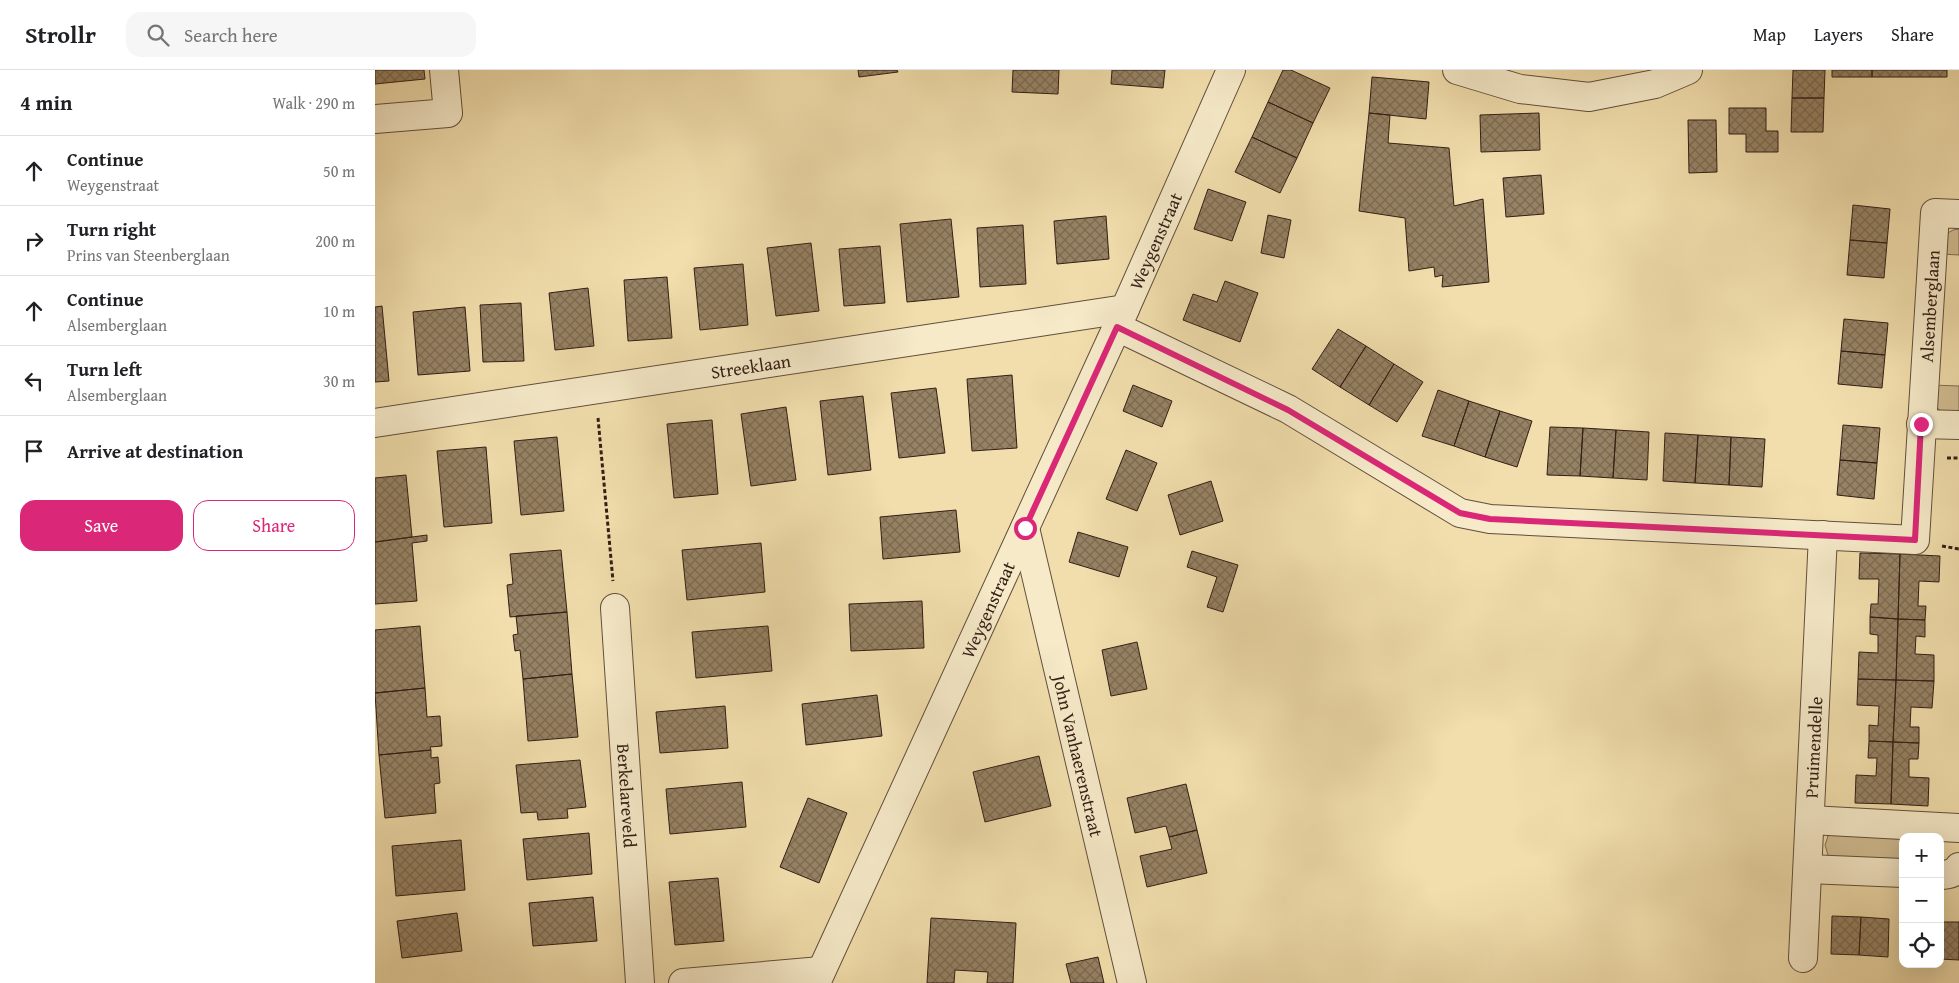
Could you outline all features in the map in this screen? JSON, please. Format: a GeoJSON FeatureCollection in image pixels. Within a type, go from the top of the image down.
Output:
{"type":"FeatureCollection","features":[{"type":"Feature","properties":{"kind":"street"},"geometry":{"type":"LineString","coordinates":[[375,119],[448,113],[444,70]]}},
{"type":"Feature","properties":{"kind":"street","name":"Weygenstraat"},"geometry":{"type":"LineString","coordinates":[[819,977],[1121,318],[1231,70]]}},
{"type":"Feature","properties":{"kind":"street"},"geometry":{"type":"LineString","coordinates":[[1457,70],[1520,89],[1589,97],[1655,84],[1688,70]]}},
{"type":"Feature","properties":{"kind":"street","name":"Alsemberglaan"},"geometry":{"type":"LineString","coordinates":[[1823,535],[1915,540],[1935,213],[1959,214]]}},
{"type":"Feature","properties":{"kind":"street"},"geometry":{"type":"LineString","coordinates":[[1121,318],[1288,410],[1460,513],[1490,519],[1823,535]]}},
{"type":"Feature","properties":{"kind":"street","name":"Streeklaan"},"geometry":{"type":"LineString","coordinates":[[375,423],[595,390],[1121,318]]}},
{"type":"Feature","properties":{"kind":"street"},"geometry":{"type":"LineString","coordinates":[[1921,424],[1959,425]]}},
{"type":"Feature","properties":{"kind":"street","name":"John Vanhaerenstraat"},"geometry":{"type":"LineString","coordinates":[[1025,528],[1132,983]]}},
{"type":"Feature","properties":{"kind":"street","name":"Pruimendelle"},"geometry":{"type":"LineString","coordinates":[[1803,958],[1823,535]]}},
{"type":"Feature","properties":{"kind":"street","name":"Berkelareveld"},"geometry":{"type":"LineString","coordinates":[[615,608],[640,983]]}},
{"type":"Feature","properties":{"kind":"street"},"geometry":{"type":"LineString","coordinates":[[1810,820],[1959,828]]}},
{"type":"Feature","properties":{"kind":"street"},"geometry":{"type":"LineString","coordinates":[[1944,875],[1959,867]]}},
{"type":"Feature","properties":{"kind":"street"},"geometry":{"type":"LineString","coordinates":[[1808,869],[1899,873]]}},
{"type":"Feature","properties":{"kind":"street"},"geometry":{"type":"LineString","coordinates":[[683,983],[819,977]]}},
{"type":"Feature","properties":{"kind":"path"},"geometry":{"type":"LineString","coordinates":[[595,390],[615,608]]}},
{"type":"Feature","properties":{"kind":"shaded area"},"geometry":{"type":"Polygon","coordinates":[[[1959,229],[1959,255],[1941,254],[1946,234],[1959,229]]]}},
{"type":"Feature","properties":{"kind":"shaded area"},"geometry":{"type":"Polygon","coordinates":[[[1932,385],[1959,386],[1959,415],[1942,412],[1935,406],[1932,385]]]}},
{"type":"Feature","properties":{"kind":"shaded area"},"geometry":{"type":"Polygon","coordinates":[[[1839,833],[1899,837],[1899,863],[1837,860],[1828,855],[1825,845],[1828,836],[1839,833]]]}},
{"type":"Feature","properties":{"kind":"building"},"geometry":{"type":"Polygon","coordinates":[[[375,70],[424,70],[425,79],[375,84],[375,70]]]}},
{"type":"Feature","properties":{"kind":"building"},"geometry":{"type":"Polygon","coordinates":[[[858,70],[897,70],[898,72],[859,77],[858,70]]]}},
{"type":"Feature","properties":{"kind":"building"},"geometry":{"type":"Polygon","coordinates":[[[1013,70],[1059,70],[1058,94],[1012,92],[1013,70]]]}},
{"type":"Feature","properties":{"kind":"building"},"geometry":{"type":"Polygon","coordinates":[[[1112,70],[1165,70],[1163,88],[1111,84],[1112,70]]]}},
{"type":"Feature","properties":{"kind":"building"},"geometry":{"type":"Polygon","coordinates":[[[1283,70],[1291,70],[1330,88],[1313,123],[1268,102],[1283,70]]]}},
{"type":"Feature","properties":{"kind":"building"},"geometry":{"type":"Polygon","coordinates":[[[1793,70],[1825,70],[1824,98],[1792,98],[1793,70]]]}},
{"type":"Feature","properties":{"kind":"building"},"geometry":{"type":"Polygon","coordinates":[[[1832,70],[1872,70],[1872,77],[1832,77],[1832,70]]]}},
{"type":"Feature","properties":{"kind":"building"},"geometry":{"type":"Polygon","coordinates":[[[1872,70],[1947,70],[1947,77],[1872,77],[1872,70]]]}},
{"type":"Feature","properties":{"kind":"building"},"geometry":{"type":"Polygon","coordinates":[[[1372,77],[1429,82],[1426,119],[1369,113],[1372,77]]]}},
{"type":"Feature","properties":{"kind":"building"},"geometry":{"type":"Polygon","coordinates":[[[1792,98],[1824,98],[1823,132],[1791,132],[1792,98]]]}},
{"type":"Feature","properties":{"kind":"building"},"geometry":{"type":"Polygon","coordinates":[[[1268,102],[1313,123],[1297,158],[1252,137],[1268,102]]]}},
{"type":"Feature","properties":{"kind":"building"},"geometry":{"type":"Polygon","coordinates":[[[1729,108],[1766,108],[1766,131],[1778,131],[1778,152],[1746,152],[1746,134],[1729,134],[1729,108]]]}},
{"type":"Feature","properties":{"kind":"building"},"geometry":{"type":"Polygon","coordinates":[[[1369,113],[1390,115],[1388,143],[1449,148],[1454,206],[1483,199],[1489,282],[1442,287],[1443,275],[1435,277],[1434,267],[1409,271],[1405,218],[1359,211],[1369,113]]]}},
{"type":"Feature","properties":{"kind":"building"},"geometry":{"type":"Polygon","coordinates":[[[1539,113],[1540,150],[1481,152],[1480,115],[1539,113]]]}},
{"type":"Feature","properties":{"kind":"building"},"geometry":{"type":"Polygon","coordinates":[[[1688,120],[1716,120],[1717,172],[1689,173],[1688,120]]]}},
{"type":"Feature","properties":{"kind":"building"},"geometry":{"type":"Polygon","coordinates":[[[1252,137],[1297,158],[1280,193],[1235,172],[1252,137]]]}},
{"type":"Feature","properties":{"kind":"building"},"geometry":{"type":"Polygon","coordinates":[[[1541,175],[1544,214],[1506,217],[1503,178],[1541,175]]]}},
{"type":"Feature","properties":{"kind":"building"},"geometry":{"type":"Polygon","coordinates":[[[1208,189],[1246,202],[1232,241],[1194,229],[1208,189]]]}},
{"type":"Feature","properties":{"kind":"building"},"geometry":{"type":"Polygon","coordinates":[[[1853,205],[1890,209],[1887,243],[1850,240],[1853,205]]]}},
{"type":"Feature","properties":{"kind":"building"},"geometry":{"type":"Polygon","coordinates":[[[1268,215],[1291,220],[1284,258],[1261,253],[1268,215]]]}},
{"type":"Feature","properties":{"kind":"building"},"geometry":{"type":"Polygon","coordinates":[[[1106,216],[1109,259],[1057,264],[1054,221],[1106,216]]]}},
{"type":"Feature","properties":{"kind":"building"},"geometry":{"type":"Polygon","coordinates":[[[951,219],[959,297],[907,302],[900,224],[951,219]]]}},
{"type":"Feature","properties":{"kind":"building"},"geometry":{"type":"Polygon","coordinates":[[[1023,225],[1026,284],[980,287],[977,228],[1023,225]]]}},
{"type":"Feature","properties":{"kind":"building"},"geometry":{"type":"Polygon","coordinates":[[[1850,240],[1887,243],[1884,278],[1847,275],[1850,240]]]}},
{"type":"Feature","properties":{"kind":"building"},"geometry":{"type":"Polygon","coordinates":[[[811,243],[819,311],[776,316],[767,248],[811,243]]]}},
{"type":"Feature","properties":{"kind":"building"},"geometry":{"type":"Polygon","coordinates":[[[880,246],[885,303],[844,306],[839,249],[880,246]]]}},
{"type":"Feature","properties":{"kind":"building"},"geometry":{"type":"Polygon","coordinates":[[[743,264],[748,325],[700,330],[694,268],[743,264]]]}},
{"type":"Feature","properties":{"kind":"building"},"geometry":{"type":"Polygon","coordinates":[[[667,277],[672,338],[628,341],[624,280],[667,277]]]}},
{"type":"Feature","properties":{"kind":"building"},"geometry":{"type":"Polygon","coordinates":[[[1225,281],[1258,293],[1240,342],[1183,320],[1193,294],[1217,302],[1225,281]]]}},
{"type":"Feature","properties":{"kind":"building"},"geometry":{"type":"Polygon","coordinates":[[[588,288],[594,346],[555,350],[549,293],[588,288]]]}},
{"type":"Feature","properties":{"kind":"building"},"geometry":{"type":"Polygon","coordinates":[[[521,303],[524,361],[483,362],[480,305],[521,303]]]}},
{"type":"Feature","properties":{"kind":"building"},"geometry":{"type":"Polygon","coordinates":[[[382,306],[389,381],[375,382],[375,307],[382,306]]]}},
{"type":"Feature","properties":{"kind":"building"},"geometry":{"type":"Polygon","coordinates":[[[465,307],[470,371],[418,375],[413,312],[465,307]]]}},
{"type":"Feature","properties":{"kind":"building"},"geometry":{"type":"Polygon","coordinates":[[[1844,319],[1888,323],[1885,355],[1841,351],[1844,319]]]}},
{"type":"Feature","properties":{"kind":"building"},"geometry":{"type":"Polygon","coordinates":[[[1338,329],[1366,346],[1340,387],[1312,369],[1338,329]]]}},
{"type":"Feature","properties":{"kind":"building"},"geometry":{"type":"Polygon","coordinates":[[[1366,346],[1394,364],[1369,405],[1340,387],[1366,346]]]}},
{"type":"Feature","properties":{"kind":"building"},"geometry":{"type":"Polygon","coordinates":[[[1841,351],[1885,355],[1882,388],[1838,384],[1841,351]]]}},
{"type":"Feature","properties":{"kind":"building"},"geometry":{"type":"Polygon","coordinates":[[[1394,364],[1423,382],[1397,422],[1369,405],[1394,364]]]}},
{"type":"Feature","properties":{"kind":"building"},"geometry":{"type":"Polygon","coordinates":[[[1012,375],[1017,448],[972,451],[967,379],[1012,375]]]}},
{"type":"Feature","properties":{"kind":"building"},"geometry":{"type":"Polygon","coordinates":[[[1133,385],[1172,401],[1162,427],[1123,411],[1133,385]]]}},
{"type":"Feature","properties":{"kind":"building"},"geometry":{"type":"Polygon","coordinates":[[[936,388],[945,453],[899,458],[891,393],[936,388]]]}},
{"type":"Feature","properties":{"kind":"building"},"geometry":{"type":"Polygon","coordinates":[[[1438,390],[1469,401],[1454,446],[1422,436],[1438,390]]]}},
{"type":"Feature","properties":{"kind":"building"},"geometry":{"type":"Polygon","coordinates":[[[863,396],[871,470],[828,475],[820,401],[863,396]]]}},
{"type":"Feature","properties":{"kind":"building"},"geometry":{"type":"Polygon","coordinates":[[[1469,401],[1500,411],[1485,457],[1454,446],[1469,401]]]}},
{"type":"Feature","properties":{"kind":"building"},"geometry":{"type":"Polygon","coordinates":[[[786,407],[796,480],[751,486],[741,414],[786,407]]]}},
{"type":"Feature","properties":{"kind":"building"},"geometry":{"type":"Polygon","coordinates":[[[1500,411],[1532,421],[1517,467],[1485,457],[1500,411]]]}},
{"type":"Feature","properties":{"kind":"building"},"geometry":{"type":"Polygon","coordinates":[[[712,420],[718,494],[674,498],[667,424],[712,420]]]}},
{"type":"Feature","properties":{"kind":"building"},"geometry":{"type":"Polygon","coordinates":[[[1843,425],[1880,428],[1877,463],[1840,460],[1843,425]]]}},
{"type":"Feature","properties":{"kind":"building"},"geometry":{"type":"Polygon","coordinates":[[[1550,427],[1583,428],[1580,476],[1547,475],[1550,427]]]}},
{"type":"Feature","properties":{"kind":"building"},"geometry":{"type":"Polygon","coordinates":[[[1583,428],[1616,430],[1613,478],[1580,476],[1583,428]]]}},
{"type":"Feature","properties":{"kind":"building"},"geometry":{"type":"Polygon","coordinates":[[[1616,430],[1649,432],[1647,480],[1613,478],[1616,430]]]}},
{"type":"Feature","properties":{"kind":"building"},"geometry":{"type":"Polygon","coordinates":[[[1665,433],[1698,435],[1695,483],[1663,481],[1665,433]]]}},
{"type":"Feature","properties":{"kind":"building"},"geometry":{"type":"Polygon","coordinates":[[[1698,435],[1731,437],[1729,485],[1695,483],[1698,435]]]}},
{"type":"Feature","properties":{"kind":"building"},"geometry":{"type":"Polygon","coordinates":[[[557,437],[564,511],[521,515],[514,441],[557,437]]]}},
{"type":"Feature","properties":{"kind":"building"},"geometry":{"type":"Polygon","coordinates":[[[1731,437],[1765,439],[1762,487],[1729,485],[1731,437]]]}},
{"type":"Feature","properties":{"kind":"building"},"geometry":{"type":"Polygon","coordinates":[[[486,447],[492,523],[444,527],[437,451],[486,447]]]}},
{"type":"Feature","properties":{"kind":"building"},"geometry":{"type":"Polygon","coordinates":[[[1126,450],[1157,463],[1137,511],[1106,499],[1126,450]]]}},
{"type":"Feature","properties":{"kind":"building"},"geometry":{"type":"Polygon","coordinates":[[[1840,460],[1877,463],[1874,499],[1837,495],[1840,460]]]}},
{"type":"Feature","properties":{"kind":"building"},"geometry":{"type":"Polygon","coordinates":[[[406,475],[412,537],[375,542],[375,478],[406,475]]]}},
{"type":"Feature","properties":{"kind":"building"},"geometry":{"type":"Polygon","coordinates":[[[1211,481],[1223,521],[1180,535],[1168,495],[1211,481]]]}},
{"type":"Feature","properties":{"kind":"building"},"geometry":{"type":"Polygon","coordinates":[[[956,510],[960,552],[883,559],[880,517],[956,510]]]}},
{"type":"Feature","properties":{"kind":"building"},"geometry":{"type":"Polygon","coordinates":[[[1078,532],[1128,547],[1119,577],[1069,562],[1078,532]]]}},
{"type":"Feature","properties":{"kind":"building"},"geometry":{"type":"Polygon","coordinates":[[[427,535],[427,541],[412,543],[417,601],[375,604],[375,542],[427,535]]]}},
{"type":"Feature","properties":{"kind":"building"},"geometry":{"type":"Polygon","coordinates":[[[761,543],[765,592],[687,600],[682,550],[761,543]]]}},
{"type":"Feature","properties":{"kind":"building"},"geometry":{"type":"Polygon","coordinates":[[[561,550],[567,612],[510,617],[507,585],[513,584],[510,554],[561,550]]]}},
{"type":"Feature","properties":{"kind":"building"},"geometry":{"type":"Polygon","coordinates":[[[1192,551],[1238,565],[1223,612],[1207,607],[1217,577],[1187,567],[1192,551]]]}},
{"type":"Feature","properties":{"kind":"building"},"geometry":{"type":"Polygon","coordinates":[[[1860,553],[1900,554],[1898,619],[1870,617],[1871,604],[1878,604],[1879,579],[1859,579],[1860,553]]]}},
{"type":"Feature","properties":{"kind":"building"},"geometry":{"type":"Polygon","coordinates":[[[1900,554],[1940,556],[1939,582],[1919,581],[1918,606],[1926,606],[1925,620],[1898,619],[1900,554]]]}},
{"type":"Feature","properties":{"kind":"building"},"geometry":{"type":"Polygon","coordinates":[[[922,601],[924,648],[851,651],[849,604],[922,601]]]}},
{"type":"Feature","properties":{"kind":"building"},"geometry":{"type":"Polygon","coordinates":[[[567,612],[572,674],[523,679],[520,650],[515,651],[513,635],[518,634],[516,616],[567,612]]]}},
{"type":"Feature","properties":{"kind":"building"},"geometry":{"type":"Polygon","coordinates":[[[1870,617],[1898,619],[1896,680],[1858,679],[1859,652],[1878,653],[1878,635],[1870,634],[1870,617]]]}},
{"type":"Feature","properties":{"kind":"building"},"geometry":{"type":"Polygon","coordinates":[[[1898,619],[1925,620],[1925,637],[1916,636],[1915,654],[1934,655],[1934,681],[1896,680],[1898,619]]]}},
{"type":"Feature","properties":{"kind":"building"},"geometry":{"type":"Polygon","coordinates":[[[420,626],[425,688],[375,693],[375,630],[420,626]]]}},
{"type":"Feature","properties":{"kind":"building"},"geometry":{"type":"Polygon","coordinates":[[[768,626],[772,671],[696,678],[692,632],[768,626]]]}},
{"type":"Feature","properties":{"kind":"building"},"geometry":{"type":"Polygon","coordinates":[[[1137,642],[1147,689],[1111,696],[1102,650],[1137,642]]]}},
{"type":"Feature","properties":{"kind":"building"},"geometry":{"type":"Polygon","coordinates":[[[572,674],[578,737],[528,741],[523,679],[572,674]]]}},
{"type":"Feature","properties":{"kind":"building"},"geometry":{"type":"Polygon","coordinates":[[[1858,679],[1896,680],[1893,742],[1869,741],[1869,725],[1878,726],[1879,706],[1857,705],[1858,679]]]}},
{"type":"Feature","properties":{"kind":"building"},"geometry":{"type":"Polygon","coordinates":[[[1896,680],[1934,681],[1932,708],[1911,707],[1910,727],[1919,727],[1919,743],[1893,742],[1896,680]]]}},
{"type":"Feature","properties":{"kind":"building"},"geometry":{"type":"Polygon","coordinates":[[[425,688],[427,717],[440,716],[442,746],[430,747],[431,750],[379,755],[375,693],[425,688]]]}},
{"type":"Feature","properties":{"kind":"building"},"geometry":{"type":"Polygon","coordinates":[[[877,695],[882,736],[806,745],[802,704],[877,695]]]}},
{"type":"Feature","properties":{"kind":"building"},"geometry":{"type":"Polygon","coordinates":[[[725,706],[728,748],[660,753],[656,712],[725,706]]]}},
{"type":"Feature","properties":{"kind":"building"},"geometry":{"type":"Polygon","coordinates":[[[1869,741],[1893,742],[1891,804],[1855,803],[1856,775],[1876,776],[1877,758],[1868,758],[1869,741]]]}},
{"type":"Feature","properties":{"kind":"building"},"geometry":{"type":"Polygon","coordinates":[[[1893,742],[1919,743],[1918,759],[1909,759],[1909,777],[1929,778],[1928,806],[1891,804],[1893,742]]]}},
{"type":"Feature","properties":{"kind":"building"},"geometry":{"type":"Polygon","coordinates":[[[431,750],[431,758],[438,757],[440,783],[434,784],[436,813],[385,818],[379,755],[431,750]]]}},
{"type":"Feature","properties":{"kind":"building"},"geometry":{"type":"Polygon","coordinates":[[[1039,756],[1051,806],[985,822],[973,772],[1039,756]]]}},
{"type":"Feature","properties":{"kind":"building"},"geometry":{"type":"Polygon","coordinates":[[[580,760],[586,807],[567,809],[568,818],[538,820],[537,812],[521,813],[516,765],[580,760]]]}},
{"type":"Feature","properties":{"kind":"building"},"geometry":{"type":"Polygon","coordinates":[[[742,782],[746,827],[670,834],[666,789],[742,782]]]}},
{"type":"Feature","properties":{"kind":"building"},"geometry":{"type":"Polygon","coordinates":[[[1186,784],[1197,830],[1169,837],[1166,826],[1135,833],[1127,798],[1186,784]]]}},
{"type":"Feature","properties":{"kind":"building"},"geometry":{"type":"Polygon","coordinates":[[[808,798],[847,813],[819,883],[780,867],[808,798]]]}},
{"type":"Feature","properties":{"kind":"building"},"geometry":{"type":"Polygon","coordinates":[[[1197,830],[1207,873],[1147,887],[1140,856],[1172,849],[1169,837],[1197,830]]]}},
{"type":"Feature","properties":{"kind":"building"},"geometry":{"type":"Polygon","coordinates":[[[589,833],[592,874],[527,880],[523,839],[589,833]]]}},
{"type":"Feature","properties":{"kind":"building"},"geometry":{"type":"Polygon","coordinates":[[[461,840],[465,890],[396,896],[392,846],[461,840]]]}},
{"type":"Feature","properties":{"kind":"building"},"geometry":{"type":"Polygon","coordinates":[[[718,878],[724,941],[675,945],[669,882],[718,878]]]}},
{"type":"Feature","properties":{"kind":"building"},"geometry":{"type":"Polygon","coordinates":[[[593,897],[597,941],[533,946],[529,903],[593,897]]]}},
{"type":"Feature","properties":{"kind":"building"},"geometry":{"type":"Polygon","coordinates":[[[457,913],[462,951],[402,958],[397,921],[457,913]]]}},
{"type":"Feature","properties":{"kind":"building"},"geometry":{"type":"Polygon","coordinates":[[[1832,916],[1861,917],[1859,955],[1831,954],[1832,916]]]}},
{"type":"Feature","properties":{"kind":"building"},"geometry":{"type":"Polygon","coordinates":[[[1861,917],[1889,919],[1888,957],[1859,955],[1861,917]]]}},
{"type":"Feature","properties":{"kind":"building"},"geometry":{"type":"Polygon","coordinates":[[[931,918],[1016,923],[1013,983],[987,983],[988,972],[955,970],[954,983],[927,983],[931,918]]]}},
{"type":"Feature","properties":{"kind":"building"},"geometry":{"type":"Polygon","coordinates":[[[1944,922],[1959,922],[1959,960],[1944,959],[1944,922]]]}},
{"type":"Feature","properties":{"kind":"building"},"geometry":{"type":"Polygon","coordinates":[[[1098,957],[1104,983],[1071,983],[1066,964],[1098,957]]]}},
{"type":"Feature","properties":{"kind":"route"},"geometry":{"type":"LineString","coordinates":[[1025,528],[1117,327],[1288,410],[1460,513],[1490,519],[1915,540],[1921,424]]}}]}
